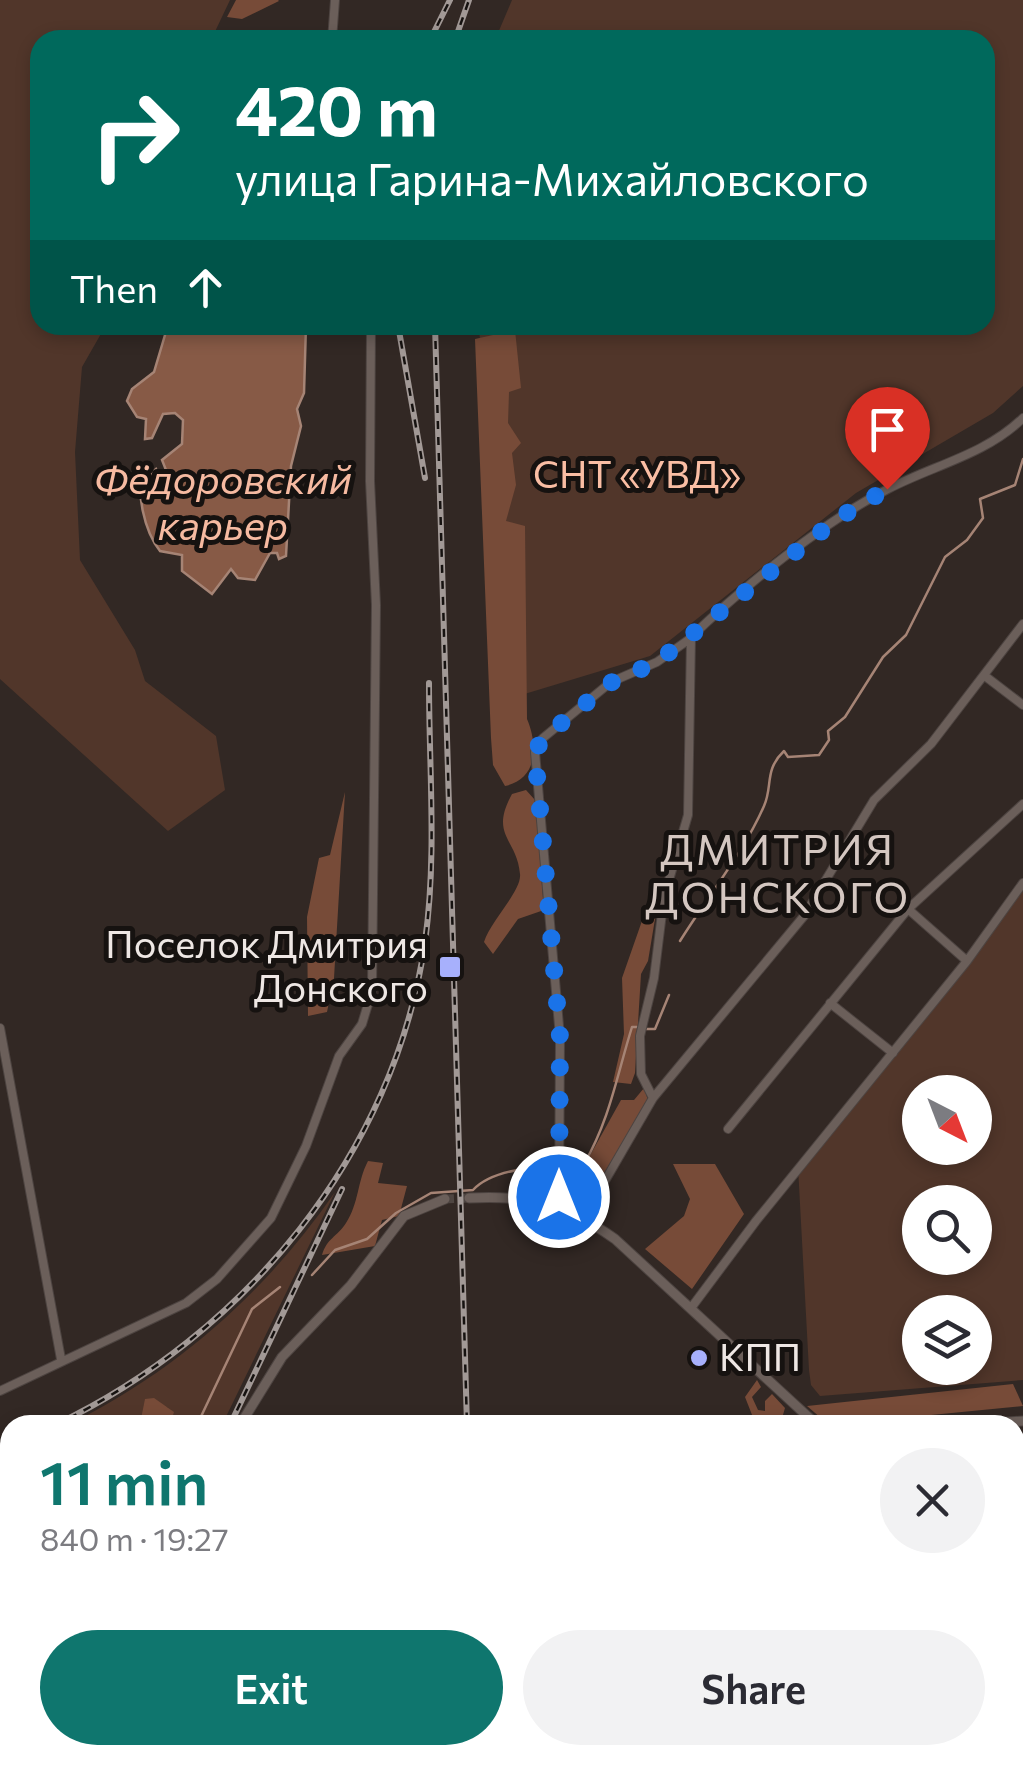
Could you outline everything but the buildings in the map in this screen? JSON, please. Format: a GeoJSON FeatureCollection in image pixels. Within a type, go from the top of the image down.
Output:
{"type":"FeatureCollection","features":[{"type":"Feature","properties":{"kind":"street"},"geometry":{"type":"LineString","coordinates":[[332,30],[334,0]]}},
{"type":"Feature","properties":{"kind":"street"},"geometry":{"type":"LineString","coordinates":[[0,1391],[61,1358],[196,1296],[271,1218],[306,1146],[333,1069],[367,1012],[372,991],[376,803],[371,335]]}},
{"type":"Feature","properties":{"kind":"street"},"geometry":{"type":"LineString","coordinates":[[559,1205],[560,1037],[535,752],[543,738],[612,682],[657,662],[691,638],[837,519],[887,489],[1002,439],[1023,418]]}},
{"type":"Feature","properties":{"kind":"street"},"geometry":{"type":"LineString","coordinates":[[584,1217],[653,1098],[804,916],[874,800],[931,744],[1023,624]]}},
{"type":"Feature","properties":{"kind":"street"},"geometry":{"type":"LineString","coordinates":[[653,1098],[641,1074],[640,1036],[654,978],[664,897],[688,815],[691,638]]}},
{"type":"Feature","properties":{"kind":"street"},"geometry":{"type":"LineString","coordinates":[[985,676],[1023,704]]}},
{"type":"Feature","properties":{"kind":"street"},"geometry":{"type":"LineString","coordinates":[[728,1130],[908,909],[1023,804]]}},
{"type":"Feature","properties":{"kind":"street"},"geometry":{"type":"LineString","coordinates":[[691,1308],[756,1220],[967,961],[1023,884]]}},
{"type":"Feature","properties":{"kind":"street"},"geometry":{"type":"LineString","coordinates":[[908,909],[967,961]]}},
{"type":"Feature","properties":{"kind":"street"},"geometry":{"type":"LineString","coordinates":[[830,1003],[894,1053]]}},
{"type":"Feature","properties":{"kind":"street"},"geometry":{"type":"LineString","coordinates":[[0,1028],[61,1358]]}},
{"type":"Feature","properties":{"kind":"street"},"geometry":{"type":"LineString","coordinates":[[469,1198],[513,1197],[559,1205],[584,1217],[691,1308],[806,1415]]}},
{"type":"Feature","properties":{"kind":"street"},"geometry":{"type":"LineString","coordinates":[[246,1415],[282,1357],[351,1284],[404,1216],[445,1198]]}},
{"type":"Feature","properties":{"kind":"green space"},"geometry":{"type":"Polygon","coordinates":[[[0,0],[230,0],[216,30],[30,30],[30,335],[100,335],[82,367],[75,452],[80,560],[135,650],[145,681],[216,736],[225,790],[168,831],[0,679],[0,0]]]}},
{"type":"Feature","properties":{"kind":"green space","name":"СНТ «УВД»"},"geometry":{"type":"Polygon","coordinates":[[[512,0],[1023,0],[1023,386],[993,413],[856,493],[650,656],[501,701],[480,335],[995,335],[995,30],[499,30],[512,0]]]}},
{"type":"Feature","properties":{"kind":"green space"},"geometry":{"type":"Polygon","coordinates":[[[1023,890],[1023,1380],[992,1382],[992,1295],[902,1295],[902,1385],[960,1385],[820,1396],[811,1385],[798,1167],[1023,890]]]}},
{"type":"Feature","properties":{"kind":"green space"},"geometry":{"type":"Polygon","coordinates":[[[335,1192],[227,1415],[172,1415],[167,1407],[146,1405],[143,1415],[87,1415],[146,1380],[216,1326],[280,1263],[335,1192]]]}},
{"type":"Feature","properties":{"kind":"shaded area"},"geometry":{"type":"Polygon","coordinates":[[[236,0],[279,1],[242,19],[227,17],[236,0]]]}},
{"type":"Feature","properties":{"kind":"shaded area"},"geometry":{"type":"Polygon","coordinates":[[[516,335],[521,388],[509,392],[508,423],[521,443],[512,453],[516,485],[506,521],[525,526],[527,719],[534,750],[524,776],[505,786],[493,765],[491,738],[475,339],[516,335]]]}},
{"type":"Feature","properties":{"kind":"shaded area"},"geometry":{"type":"Polygon","coordinates":[[[526,790],[535,800],[544,910],[518,919],[493,954],[484,942],[516,889],[520,874],[503,819],[512,794],[526,790]]]}},
{"type":"Feature","properties":{"kind":"shaded area"},"geometry":{"type":"Polygon","coordinates":[[[345,792],[334,978],[327,1012],[308,1016],[307,917],[319,858],[330,855],[345,792]]]}},
{"type":"Feature","properties":{"kind":"shaded area"},"geometry":{"type":"Polygon","coordinates":[[[643,918],[655,919],[648,961],[641,974],[635,1073],[631,1084],[613,1082],[624,1034],[622,978],[643,918]]]}},
{"type":"Feature","properties":{"kind":"shaded area"},"geometry":{"type":"Polygon","coordinates":[[[644,1088],[648,1100],[586,1208],[576,1201],[583,1168],[621,1100],[634,1100],[644,1088]]]}},
{"type":"Feature","properties":{"kind":"shaded area"},"geometry":{"type":"Polygon","coordinates":[[[368,1161],[383,1163],[378,1183],[407,1186],[399,1216],[382,1220],[375,1246],[322,1255],[350,1215],[368,1161]]]}},
{"type":"Feature","properties":{"kind":"shaded area"},"geometry":{"type":"Polygon","coordinates":[[[673,1164],[715,1164],[744,1214],[692,1289],[645,1249],[684,1216],[690,1199],[673,1164]]]}},
{"type":"Feature","properties":{"kind":"shaded area"},"geometry":{"type":"Polygon","coordinates":[[[757,1380],[761,1387],[752,1397],[758,1410],[765,1411],[765,1401],[772,1394],[785,1408],[783,1415],[752,1415],[745,1397],[757,1380]]]}},
{"type":"Feature","properties":{"kind":"shaded area"},"geometry":{"type":"Polygon","coordinates":[[[1013,1384],[1023,1406],[931,1415],[817,1415],[807,1406],[1013,1384]]]}},
{"type":"Feature","properties":{"kind":"shaded area"},"geometry":{"type":"Polygon","coordinates":[[[154,1398],[173,1415],[142,1415],[145,1399],[154,1398]]]}},
{"type":"Feature","properties":{"kind":"water","name":"Фёдоровский карьер"},"geometry":{"type":"Polygon","coordinates":[[[165,335],[306,335],[304,393],[297,409],[301,426],[291,466],[286,556],[279,559],[277,553],[270,553],[255,580],[238,578],[231,569],[212,594],[182,571],[182,555],[160,551],[150,533],[140,487],[142,466],[146,465],[148,476],[156,469],[159,475],[166,470],[162,460],[182,444],[183,420],[175,413],[163,414],[152,438],[145,439],[146,419],[137,417],[127,401],[132,389],[154,372],[165,335]]]}},
{"type":"Feature","properties":{"kind":"waterway"},"geometry":{"type":"LineString","coordinates":[[680,941],[756,823],[778,758],[784,751],[788,757],[819,755],[829,740],[828,731],[845,717],[883,657],[906,635],[945,557],[967,540],[983,518],[980,499],[1015,485],[1023,459]]}},
{"type":"Feature","properties":{"kind":"waterway"},"geometry":{"type":"LineString","coordinates":[[645,1029],[655,1029],[669,995]]}},
{"type":"Feature","properties":{"kind":"waterway"},"geometry":{"type":"LineString","coordinates":[[312,1275],[335,1250],[367,1239],[396,1213],[431,1193],[473,1190],[510,1172],[584,1164],[607,1114],[632,1027],[637,1027]]}},
{"type":"Feature","properties":{"kind":"waterway"},"geometry":{"type":"LineString","coordinates":[[202,1415],[252,1309],[280,1287]]}},
{"type":"Feature","properties":{"kind":"tunnel"},"geometry":{"type":"LineString","coordinates":[[445,1199],[469,1198]]}},
{"type":"Feature","properties":{"kind":"railway"},"geometry":{"type":"LineString","coordinates":[[435,30],[450,0]]}},
{"type":"Feature","properties":{"kind":"railway"},"geometry":{"type":"LineString","coordinates":[[458,30],[469,0]]}},
{"type":"Feature","properties":{"kind":"railway"},"geometry":{"type":"LineString","coordinates":[[400,335],[425,478]]}},
{"type":"Feature","properties":{"kind":"railway"},"geometry":{"type":"LineString","coordinates":[[435,335],[467,1415]]}},
{"type":"Feature","properties":{"kind":"railway"},"geometry":{"type":"LineString","coordinates":[[73,1415],[124,1387],[188,1341],[247,1289],[300,1229],[345,1164],[381,1094],[408,1020],[429,910],[429,683]]}},
{"type":"Feature","properties":{"kind":"railway"},"geometry":{"type":"LineString","coordinates":[[235,1415],[342,1189]]}},
{"type":"Feature","properties":{"kind":"place","name":"Поселок Дмитрия Донского"},"geometry":{"type":"Point","coordinates":[450,967]}},
{"type":"Feature","properties":{"kind":"place","name":"КПП"},"geometry":{"type":"Point","coordinates":[699,1358]}},
{"type":"Feature","properties":{"kind":"district","name":"ДМИТРИЯ ДОНСКОГО"},"geometry":{"type":"Point","coordinates":[778,874]}},
{"type":"Feature","properties":{"kind":"route"},"geometry":{"type":"LineString","coordinates":[[559,1197],[560,1037],[535,752],[543,738],[574,717],[612,682],[657,662],[837,519],[887,489]]}}]}
